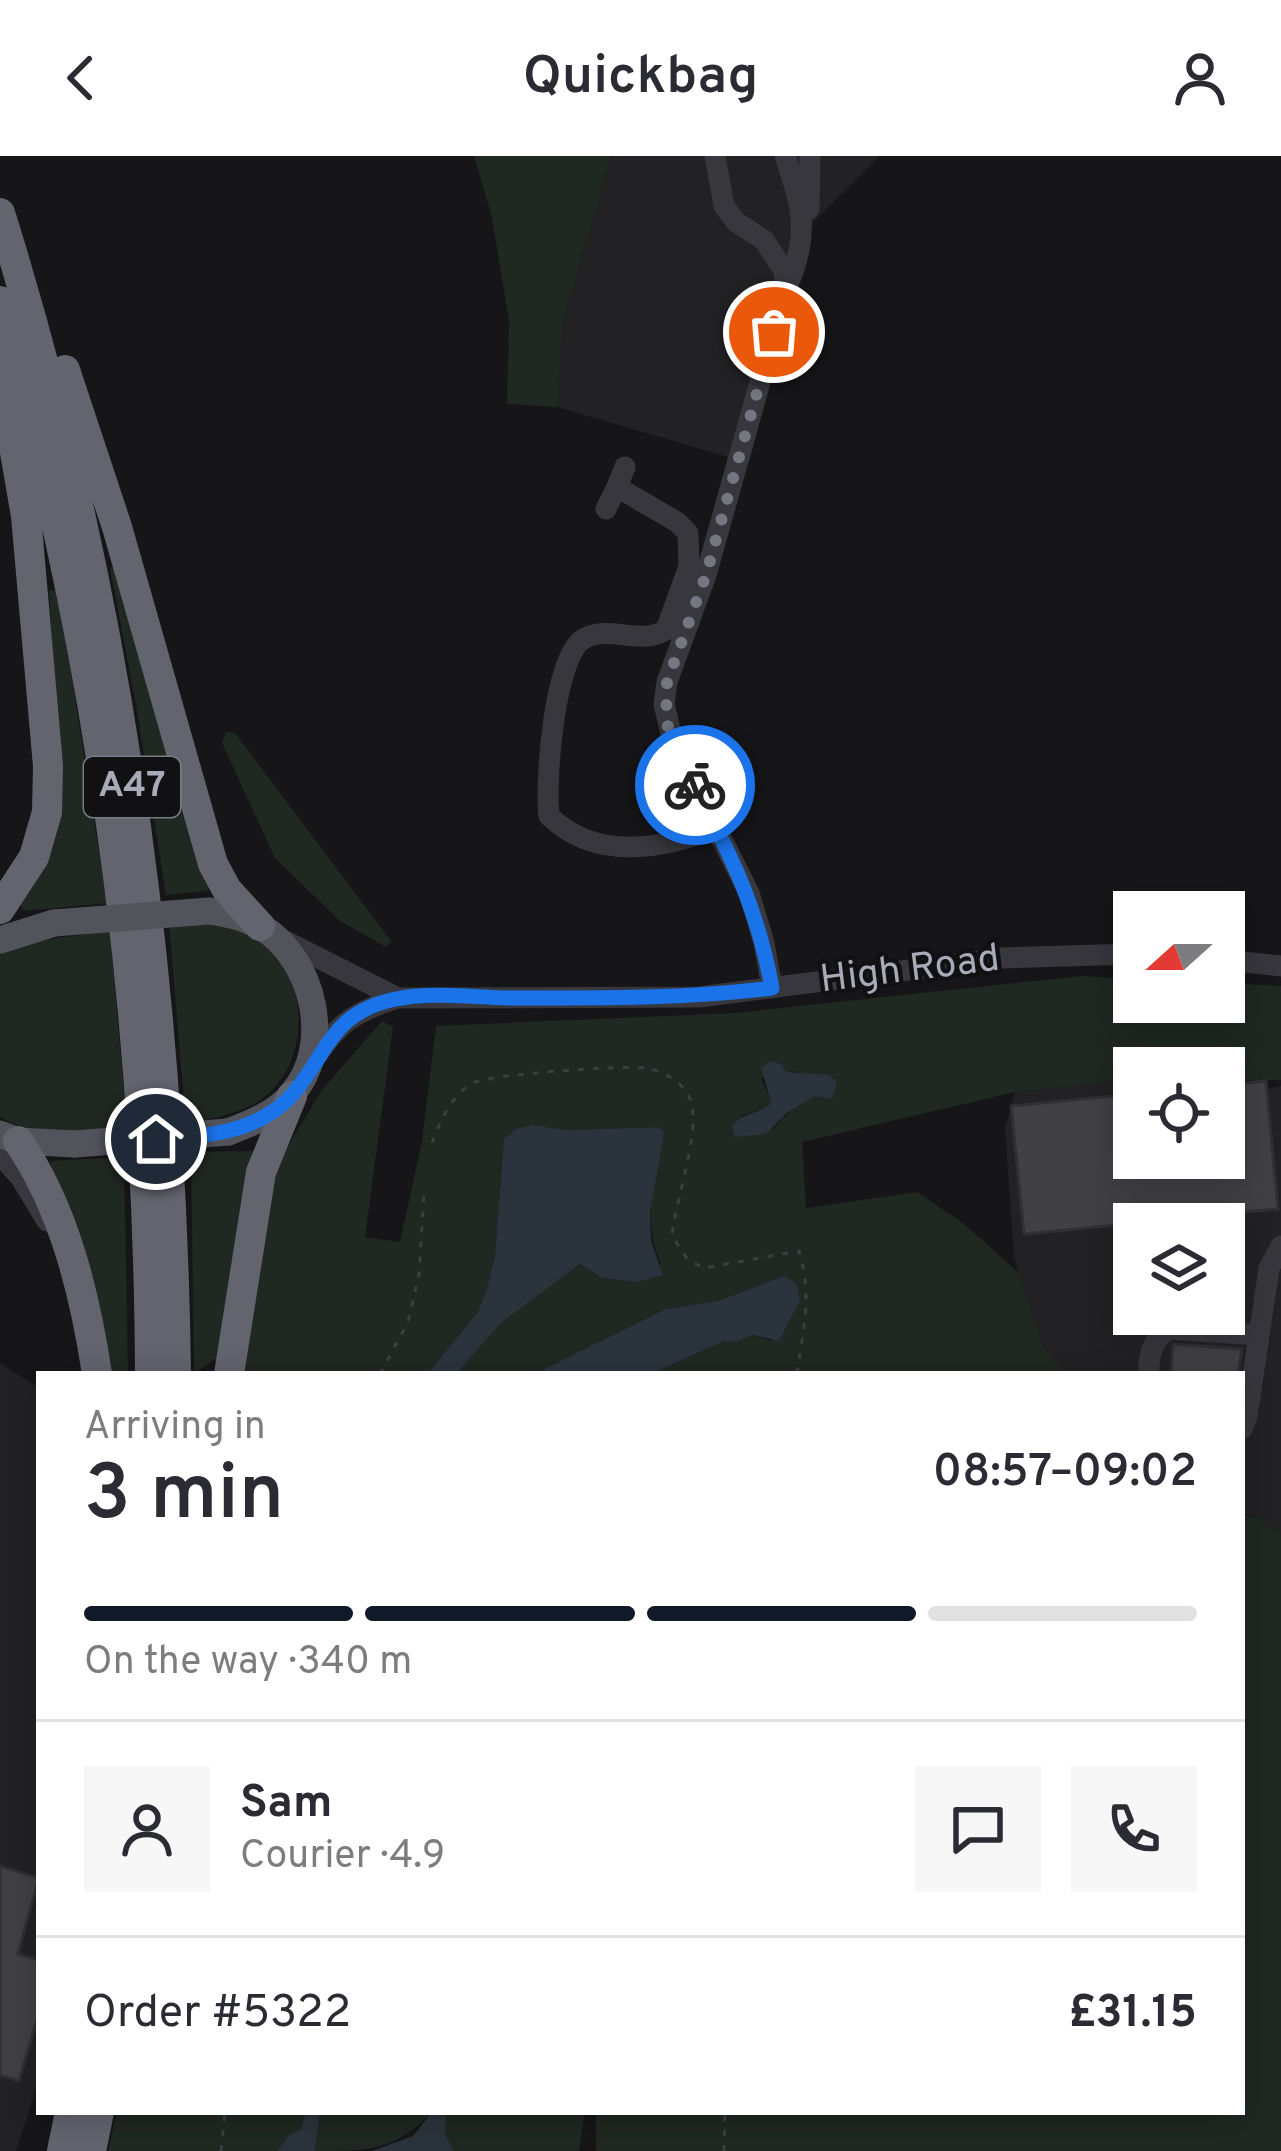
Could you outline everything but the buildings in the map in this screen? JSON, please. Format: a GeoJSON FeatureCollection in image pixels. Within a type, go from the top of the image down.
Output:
{"type":"FeatureCollection","features":[{"type":"Feature","properties":{"kind":"highway","name":"A47"},"geometry":{"type":"LineString","coordinates":[[0,189],[29,261],[117,527],[212,864],[226,890],[266,930]]}},
{"type":"Feature","properties":{"kind":"highway","name":"A47"},"geometry":{"type":"LineString","coordinates":[[0,213],[40,340],[96,582],[135,804],[166,1092],[176,1371]]}},
{"type":"Feature","properties":{"kind":"highway","name":"A47"},"geometry":{"type":"LineString","coordinates":[[0,301],[22,367],[61,543],[110,807],[141,1096],[150,1371]]}},
{"type":"Feature","properties":{"kind":"highway","name":"A47"},"geometry":{"type":"LineString","coordinates":[[0,365],[26,516],[48,789],[47,812],[34,857],[0,909]]}},
{"type":"Feature","properties":{"kind":"highway"},"geometry":{"type":"LineString","coordinates":[[229,1371],[261,1172],[298,1085]]}},
{"type":"Feature","properties":{"kind":"highway"},"geometry":{"type":"LineString","coordinates":[[6,1143],[48,1189],[82,1298],[96,1371]]}},
{"type":"Feature","properties":{"kind":"highway"},"geometry":{"type":"LineString","coordinates":[[62,2151],[69,2115]]}},
{"type":"Feature","properties":{"kind":"highway"},"geometry":{"type":"LineString","coordinates":[[91,2151],[98,2115]]}},
{"type":"Feature","properties":{"kind":"main road"},"geometry":{"type":"LineString","coordinates":[[0,940],[54,923],[209,911],[236,915],[266,930],[301,972],[312,999],[313,1044],[298,1085],[251,1123],[228,1132],[75,1144],[6,1143]]}},
{"type":"Feature","properties":{"kind":"street"},"geometry":{"type":"LineString","coordinates":[[715,156],[724,206],[736,222],[764,240],[784,271],[786,289]]}},
{"type":"Feature","properties":{"kind":"street"},"geometry":{"type":"LineString","coordinates":[[785,156],[801,203]]}},
{"type":"Feature","properties":{"kind":"street"},"geometry":{"type":"LineString","coordinates":[[800,156],[803,231]]}},
{"type":"Feature","properties":{"kind":"street"},"geometry":{"type":"LineString","coordinates":[[772,988],[758,918],[674,742],[664,704],[667,682],[706,575],[786,289],[800,258],[811,200],[809,156]]}},
{"type":"Feature","properties":{"kind":"street"},"geometry":{"type":"LineString","coordinates":[[607,508],[621,477],[688,533],[689,566],[666,630],[644,639],[604,633],[587,637],[569,653],[548,772],[549,815],[566,832],[614,848],[666,844],[716,828]]}},
{"type":"Feature","properties":{"kind":"street","name":"High Road"},"geometry":{"type":"LineString","coordinates":[[266,930],[407,998]]}},
{"type":"Feature","properties":{"kind":"street","name":"High Road"},"geometry":{"type":"LineString","coordinates":[[298,1085],[339,1026],[360,1010],[407,998],[638,999],[772,988],[1003,958],[1113,955]]}},
{"type":"Feature","properties":{"kind":"street"},"geometry":{"type":"LineString","coordinates":[[1245,962],[1281,966]]}},
{"type":"Feature","properties":{"kind":"street"},"geometry":{"type":"LineString","coordinates":[[1245,1421],[1270,1268],[1281,1246]]}},
{"type":"Feature","properties":{"kind":"street"},"geometry":{"type":"LineString","coordinates":[[1150,1371],[1152,1348],[1168,1329],[1258,1335]]}},
{"type":"Feature","properties":{"kind":"path"},"geometry":{"type":"LineString","coordinates":[[432,1143],[453,1101],[473,1083],[588,1068],[650,1068],[680,1083],[692,1102],[692,1131],[672,1236],[688,1260],[704,1268],[799,1251],[809,1315],[797,1371]]}},
{"type":"Feature","properties":{"kind":"path"},"geometry":{"type":"LineString","coordinates":[[382,1371],[408,1322],[419,1274],[424,1192]]}},
{"type":"Feature","properties":{"kind":"path"},"geometry":{"type":"LineString","coordinates":[[220,2151],[225,2115]]}},
{"type":"Feature","properties":{"kind":"path"},"geometry":{"type":"LineString","coordinates":[[724,2151],[725,2115]]}},
{"type":"Feature","properties":{"kind":"shaded area"},"geometry":{"type":"Polygon","coordinates":[[[474,156],[612,156],[564,317],[557,407],[507,404],[509,320],[492,217],[474,156]]]}},
{"type":"Feature","properties":{"kind":"shaded area"},"geometry":{"type":"Polygon","coordinates":[[[612,156],[880,156],[813,222],[749,463],[557,407],[564,317],[612,156]]]}},
{"type":"Feature","properties":{"kind":"shaded area"},"geometry":{"type":"Polygon","coordinates":[[[115,567],[207,891],[166,895],[110,568],[115,567]]]}},
{"type":"Feature","properties":{"kind":"shaded area"},"geometry":{"type":"Polygon","coordinates":[[[58,590],[107,903],[24,911],[20,904],[58,754],[49,591],[58,590]]]}},
{"type":"Feature","properties":{"kind":"shaded area"},"geometry":{"type":"Polygon","coordinates":[[[226,732],[235,733],[391,941],[386,947],[340,921],[275,858],[222,743],[226,732]]]}},
{"type":"Feature","properties":{"kind":"shaded area"},"geometry":{"type":"Polygon","coordinates":[[[169,923],[227,927],[258,939],[289,975],[299,1023],[287,1070],[272,1090],[243,1109],[186,1125],[169,923]]]}},
{"type":"Feature","properties":{"kind":"shaded area"},"geometry":{"type":"Polygon","coordinates":[[[110,931],[127,1128],[45,1131],[0,1117],[0,952],[28,942],[110,931]]]}},
{"type":"Feature","properties":{"kind":"shaded area"},"geometry":{"type":"Polygon","coordinates":[[[1081,976],[1113,978],[1113,1023],[1245,1023],[1245,984],[1281,986],[1281,1080],[1245,1081],[1245,1047],[1113,1047],[1113,1082],[1015,1092],[802,1142],[806,1208],[917,1192],[963,1223],[1019,1273],[1043,1347],[1066,1371],[658,1371],[724,1341],[737,1342],[753,1335],[772,1341],[784,1276],[718,1301],[664,1309],[540,1371],[459,1371],[501,1323],[580,1264],[602,1278],[637,1282],[661,1264],[651,1215],[664,1134],[660,1127],[566,1130],[533,1125],[504,1140],[495,1255],[478,1312],[429,1371],[241,1371],[271,1174],[322,1090],[382,1021],[393,1027],[365,1237],[400,1242],[422,1142],[436,1026],[735,1013],[1081,976]],[[792,1071],[761,1078],[771,1102],[740,1116],[773,1129],[829,1075],[792,1071]]]}},
{"type":"Feature","properties":{"kind":"shaded area"},"geometry":{"type":"Polygon","coordinates":[[[771,1061],[786,1072],[829,1075],[837,1082],[832,1099],[814,1096],[766,1134],[735,1137],[732,1126],[736,1121],[771,1103],[761,1067],[771,1061]]]}},
{"type":"Feature","properties":{"kind":"shaded area"},"geometry":{"type":"Polygon","coordinates":[[[1113,1082],[1113,1179],[1245,1179],[1245,1123],[1265,1089],[1281,1086],[1281,1535],[1260,1518],[1245,1514],[1245,1371],[1066,1371],[1044,1351],[1014,1257],[1005,1128],[1015,1092],[1113,1082]]]}},
{"type":"Feature","properties":{"kind":"shaded area"},"geometry":{"type":"Polygon","coordinates":[[[533,1125],[566,1130],[660,1127],[664,1133],[650,1212],[651,1241],[663,1275],[637,1282],[602,1278],[580,1264],[501,1323],[459,1371],[429,1371],[478,1312],[487,1288],[495,1255],[504,1139],[516,1129],[533,1125]]]}},
{"type":"Feature","properties":{"kind":"shaded area"},"geometry":{"type":"Polygon","coordinates":[[[252,1151],[222,1354],[198,1371],[194,1371],[191,1152],[252,1151]]]}},
{"type":"Feature","properties":{"kind":"shaded area"},"geometry":{"type":"Polygon","coordinates":[[[124,1157],[128,1371],[110,1371],[76,1230],[49,1161],[124,1157]]]}},
{"type":"Feature","properties":{"kind":"shaded area"},"geometry":{"type":"Polygon","coordinates":[[[784,1276],[797,1284],[800,1300],[779,1341],[753,1335],[737,1342],[724,1341],[658,1371],[540,1371],[665,1309],[718,1301],[784,1276]]]}},
{"type":"Feature","properties":{"kind":"shaded area"},"geometry":{"type":"Polygon","coordinates":[[[0,1363],[36,1386],[36,2090],[16,2151],[0,2151],[0,1363]]]}},
{"type":"Feature","properties":{"kind":"shaded area"},"geometry":{"type":"Polygon","coordinates":[[[1245,1515],[1260,1518],[1281,1535],[1281,2151],[596,2151],[596,2115],[1245,2115],[1245,1515]]]}},
{"type":"Feature","properties":{"kind":"shaded area"},"geometry":{"type":"Polygon","coordinates":[[[116,2115],[305,2115],[301,2129],[290,2134],[277,2151],[108,2151],[116,2115]]]}},
{"type":"Feature","properties":{"kind":"shaded area"},"geometry":{"type":"Polygon","coordinates":[[[305,2115],[320,2115],[315,2151],[277,2151],[290,2134],[301,2129],[305,2115]]]}},
{"type":"Feature","properties":{"kind":"shaded area"},"geometry":{"type":"Polygon","coordinates":[[[320,2115],[429,2115],[406,2135],[380,2146],[315,2151],[320,2115]]]}},
{"type":"Feature","properties":{"kind":"shaded area"},"geometry":{"type":"Polygon","coordinates":[[[430,2115],[445,2115],[445,2134],[454,2151],[372,2151],[413,2136],[430,2115]]]}},
{"type":"Feature","properties":{"kind":"shaded area"},"geometry":{"type":"Polygon","coordinates":[[[445,2115],[585,2115],[579,2151],[454,2151],[445,2134],[445,2115]]]}},
{"type":"Feature","properties":{"kind":"way so far"},"geometry":{"type":"LineString","coordinates":[[695,785],[666,722],[667,682],[706,575],[774,332]]}},
{"type":"Feature","properties":{"kind":"route"},"geometry":{"type":"LineString","coordinates":[[156,1139],[228,1132],[251,1123],[292,1096],[339,1026],[360,1010],[398,998],[638,999],[772,988],[749,893],[695,785]]}}]}
